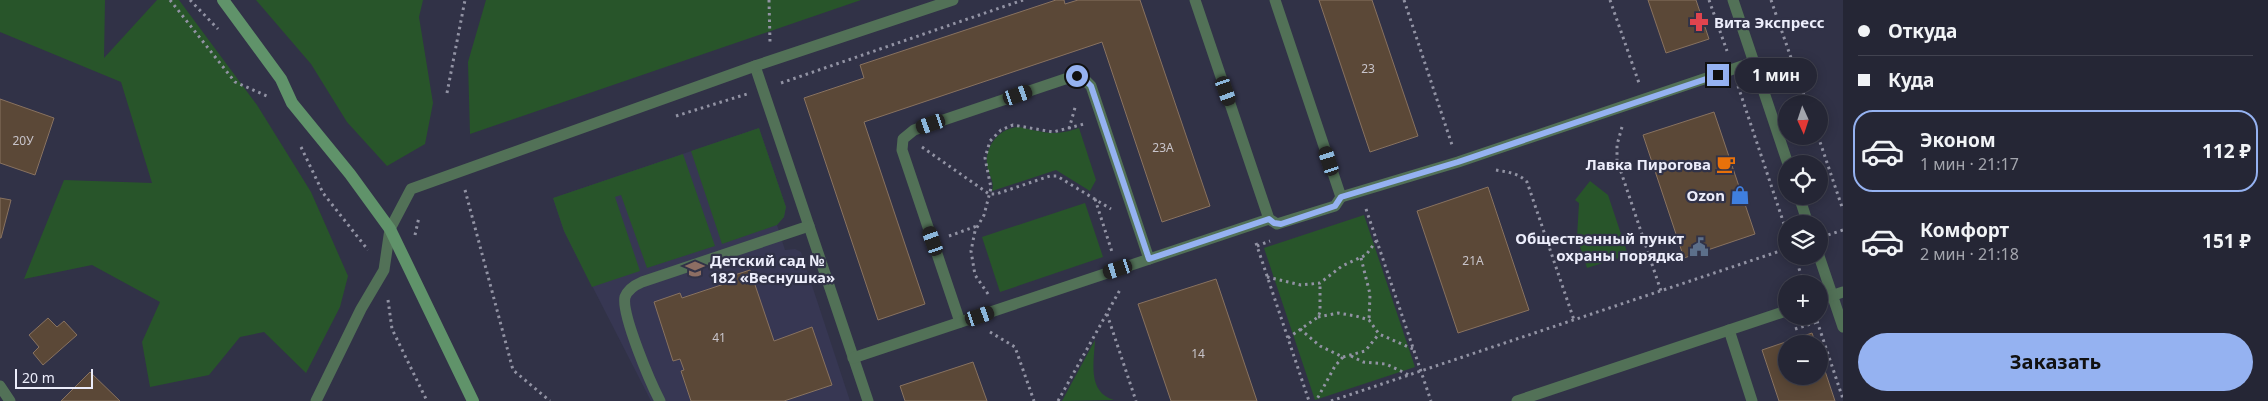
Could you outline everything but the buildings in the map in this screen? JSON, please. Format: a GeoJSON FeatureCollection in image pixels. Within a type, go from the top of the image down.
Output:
{"type":"FeatureCollection","features":[{"type":"Feature","properties":{"kind":"street"},"geometry":{"type":"LineString","coordinates":[[223,0],[281,78],[292,103],[350,174],[390,229],[473,401]]}},
{"type":"Feature","properties":{"kind":"lane"},"geometry":{"type":"LineString","coordinates":[[316,401],[361,309],[384,270],[390,229],[411,189],[755,66],[953,0]]}},
{"type":"Feature","properties":{"kind":"lane"},"geometry":{"type":"LineString","coordinates":[[1195,0],[1269,219],[1274,223],[1281,224],[1335,206],[1341,197],[1458,162],[1629,106],[1754,62]]}},
{"type":"Feature","properties":{"kind":"lane"},"geometry":{"type":"LineString","coordinates":[[1275,0],[1341,197]]}},
{"type":"Feature","properties":{"kind":"lane"},"geometry":{"type":"LineString","coordinates":[[1733,0],[1785,155]]}},
{"type":"Feature","properties":{"kind":"lane"},"geometry":{"type":"LineString","coordinates":[[755,66],[868,401]]}},
{"type":"Feature","properties":{"kind":"lane"},"geometry":{"type":"LineString","coordinates":[[963,321],[902,150],[905,135],[914,130],[1077,76],[1088,81],[1149,259]]}},
{"type":"Feature","properties":{"kind":"lane"},"geometry":{"type":"LineString","coordinates":[[853,358],[1269,219]]}},
{"type":"Feature","properties":{"kind":"lane"},"geometry":{"type":"LineString","coordinates":[[660,401],[646,372],[625,309],[625,298],[633,286],[809,226]]}},
{"type":"Feature","properties":{"kind":"lane"},"geometry":{"type":"LineString","coordinates":[[1824,265],[1838,294],[1843,328]]}},
{"type":"Feature","properties":{"kind":"lane"},"geometry":{"type":"LineString","coordinates":[[1517,401],[1541,397],[1778,314]]}},
{"type":"Feature","properties":{"kind":"lane"},"geometry":{"type":"LineString","coordinates":[[1729,330],[1752,401]]}},
{"type":"Feature","properties":{"kind":"lane"},"geometry":{"type":"LineString","coordinates":[[0,386],[10,401]]}},
{"type":"Feature","properties":{"kind":"path"},"geometry":{"type":"LineString","coordinates":[[170,0],[235,82],[272,97]]}},
{"type":"Feature","properties":{"kind":"path"},"geometry":{"type":"LineString","coordinates":[[190,0],[224,35]]}},
{"type":"Feature","properties":{"kind":"path"},"geometry":{"type":"LineString","coordinates":[[447,93],[465,0]]}},
{"type":"Feature","properties":{"kind":"path"},"geometry":{"type":"LineString","coordinates":[[769,0],[771,61]]}},
{"type":"Feature","properties":{"kind":"path"},"geometry":{"type":"LineString","coordinates":[[670,118],[763,89],[1023,0]]}},
{"type":"Feature","properties":{"kind":"path"},"geometry":{"type":"LineString","coordinates":[[1404,0],[1458,162]]}},
{"type":"Feature","properties":{"kind":"path"},"geometry":{"type":"LineString","coordinates":[[1610,0],[1644,100]]}},
{"type":"Feature","properties":{"kind":"path"},"geometry":{"type":"LineString","coordinates":[[1710,0],[1781,215]]}},
{"type":"Feature","properties":{"kind":"path"},"geometry":{"type":"LineString","coordinates":[[1771,0],[1804,95]]}},
{"type":"Feature","properties":{"kind":"path"},"geometry":{"type":"LineString","coordinates":[[1629,106],[1616,145],[1617,160],[1661,291]]}},
{"type":"Feature","properties":{"kind":"path"},"geometry":{"type":"LineString","coordinates":[[1006,307],[989,296],[975,276],[971,251],[977,226],[984,215],[992,184],[985,167],[985,153],[990,141],[1001,130],[1018,125],[1041,131],[1059,132],[1102,118]]}},
{"type":"Feature","properties":{"kind":"path"},"geometry":{"type":"LineString","coordinates":[[905,135],[989,194],[996,194],[1054,175],[1061,177],[1138,225]]}},
{"type":"Feature","properties":{"kind":"path"},"geometry":{"type":"LineString","coordinates":[[298,142],[323,193],[384,270],[392,329],[427,401]]}},
{"type":"Feature","properties":{"kind":"path"},"geometry":{"type":"LineString","coordinates":[[1821,145],[1843,210]]}},
{"type":"Feature","properties":{"kind":"path"},"geometry":{"type":"LineString","coordinates":[[1494,170],[1512,173],[1523,178],[1526,182],[1574,320]]}},
{"type":"Feature","properties":{"kind":"path"},"geometry":{"type":"LineString","coordinates":[[456,190],[464,186],[513,370],[550,401]]}},
{"type":"Feature","properties":{"kind":"path"},"geometry":{"type":"LineString","coordinates":[[1094,198],[1118,269]]}},
{"type":"Feature","properties":{"kind":"path"},"geometry":{"type":"LineString","coordinates":[[1357,212],[1366,209],[1431,401]]}},
{"type":"Feature","properties":{"kind":"path"},"geometry":{"type":"LineString","coordinates":[[415,236],[420,210]]}},
{"type":"Feature","properties":{"kind":"path"},"geometry":{"type":"LineString","coordinates":[[1250,225],[1309,401]]}},
{"type":"Feature","properties":{"kind":"path"},"geometry":{"type":"LineString","coordinates":[[933,241],[977,226]]}},
{"type":"Feature","properties":{"kind":"path"},"geometry":{"type":"LineString","coordinates":[[1828,235],[1843,230]]}},
{"type":"Feature","properties":{"kind":"path"},"geometry":{"type":"LineString","coordinates":[[1257,246],[1275,240]]}},
{"type":"Feature","properties":{"kind":"path"},"geometry":{"type":"LineString","coordinates":[[1267,276],[1301,285],[1320,283],[1342,266],[1361,258],[1373,249],[1377,240]]}},
{"type":"Feature","properties":{"kind":"path"},"geometry":{"type":"LineString","coordinates":[[1331,401],[1778,252]]}},
{"type":"Feature","properties":{"kind":"path"},"geometry":{"type":"LineString","coordinates":[[1361,258],[1370,294],[1369,320],[1379,334],[1414,349]]}},
{"type":"Feature","properties":{"kind":"path"},"geometry":{"type":"LineString","coordinates":[[1058,401],[1134,264]]}},
{"type":"Feature","properties":{"kind":"path"},"geometry":{"type":"LineString","coordinates":[[1318,317],[1320,312],[1320,283]]}},
{"type":"Feature","properties":{"kind":"path"},"geometry":{"type":"LineString","coordinates":[[1106,314],[1136,401]]}},
{"type":"Feature","properties":{"kind":"path"},"geometry":{"type":"LineString","coordinates":[[1288,338],[1318,317],[1329,314],[1348,314],[1369,320]]}},
{"type":"Feature","properties":{"kind":"path"},"geometry":{"type":"LineString","coordinates":[[963,321],[1008,341],[1014,347],[1034,401]]}},
{"type":"Feature","properties":{"kind":"path"},"geometry":{"type":"LineString","coordinates":[[1818,325],[1843,398]]}},
{"type":"Feature","properties":{"kind":"path"},"geometry":{"type":"LineString","coordinates":[[1300,330],[1320,346],[1343,357],[1351,356],[1370,346],[1379,334]]}},
{"type":"Feature","properties":{"kind":"path"},"geometry":{"type":"LineString","coordinates":[[1351,356],[1364,362],[1386,364],[1409,375]]}},
{"type":"Feature","properties":{"kind":"path"},"geometry":{"type":"LineString","coordinates":[[1316,401],[1335,366],[1343,357]]}},
{"type":"Feature","properties":{"kind":"shaded area","name":"Детский сад № 182 «Веснушка»"},"geometry":{"type":"Polygon","coordinates":[[[759,128],[786,207],[784,217],[777,225],[785,250],[795,249],[801,252],[850,401],[651,401],[564,231],[553,198],[759,128]]]}},
{"type":"Feature","properties":{"kind":"green space"},"geometry":{"type":"Polygon","coordinates":[[[0,0],[105,0],[104,58],[157,0],[179,0],[257,105],[311,192],[348,276],[340,307],[306,373],[264,332],[240,337],[209,375],[150,387],[142,342],[160,302],[92,265],[24,279],[64,180],[152,183],[121,82],[0,32],[0,0]]]}},
{"type":"Feature","properties":{"kind":"green space"},"geometry":{"type":"Polygon","coordinates":[[[256,0],[423,0],[419,17],[433,103],[425,144],[387,166],[347,122],[311,64],[256,0]]]}},
{"type":"Feature","properties":{"kind":"green space"},"geometry":{"type":"Polygon","coordinates":[[[486,0],[861,0],[470,134],[468,62],[486,0]]]}},
{"type":"Feature","properties":{"kind":"green space"},"geometry":{"type":"Polygon","coordinates":[[[1019,127],[1055,133],[1079,128],[1096,180],[1090,191],[1056,170],[992,191],[993,184],[987,165],[988,151],[1000,134],[1019,127]]]}},
{"type":"Feature","properties":{"kind":"green space"},"geometry":{"type":"Polygon","coordinates":[[[759,128],[786,207],[784,217],[777,225],[722,244],[691,151],[759,128]]]}},
{"type":"Feature","properties":{"kind":"green space"},"geometry":{"type":"Polygon","coordinates":[[[683,154],[715,246],[647,268],[621,195],[615,197],[640,271],[592,287],[564,231],[553,198],[683,154]]]}},
{"type":"Feature","properties":{"kind":"green space"},"geometry":{"type":"Polygon","coordinates":[[[1590,181],[1608,195],[1628,255],[1587,268],[1577,237],[1579,203],[1575,200],[1590,181]]]}},
{"type":"Feature","properties":{"kind":"green space"},"geometry":{"type":"Polygon","coordinates":[[[1085,203],[1103,257],[1000,292],[982,237],[1085,203]]]}},
{"type":"Feature","properties":{"kind":"green space"},"geometry":{"type":"Polygon","coordinates":[[[1364,215],[1415,367],[1315,400],[1264,248],[1364,215]]]}},
{"type":"Feature","properties":{"kind":"green space"},"geometry":{"type":"Polygon","coordinates":[[[1095,340],[1093,367],[1096,383],[1105,396],[1114,400],[1062,401],[1095,340]]]}},
{"type":"Feature","properties":{"kind":"place","name":"Вита Экспресс"},"geometry":{"type":"Point","coordinates":[1699,22]}},
{"type":"Feature","properties":{"kind":"place","name":"Лавка Пирогова"},"geometry":{"type":"Point","coordinates":[1726,164]}},
{"type":"Feature","properties":{"kind":"place","name":"Ozon"},"geometry":{"type":"Point","coordinates":[1740,195]}},
{"type":"Feature","properties":{"kind":"place","name":"Общественный пункт охраны порядка"},"geometry":{"type":"Point","coordinates":[1699,247]}},
{"type":"Feature","properties":{"kind":"place","name":"Детский сад № 182 «Веснушка»"},"geometry":{"type":"Point","coordinates":[695,269]}},
{"type":"Feature","properties":{"kind":"route"},"geometry":{"type":"LineString","coordinates":[[1077,76],[1088,81],[1091,86],[1149,259],[1269,219],[1271,222],[1281,224],[1335,206],[1341,197],[1458,162],[1718,75]]}}]}
